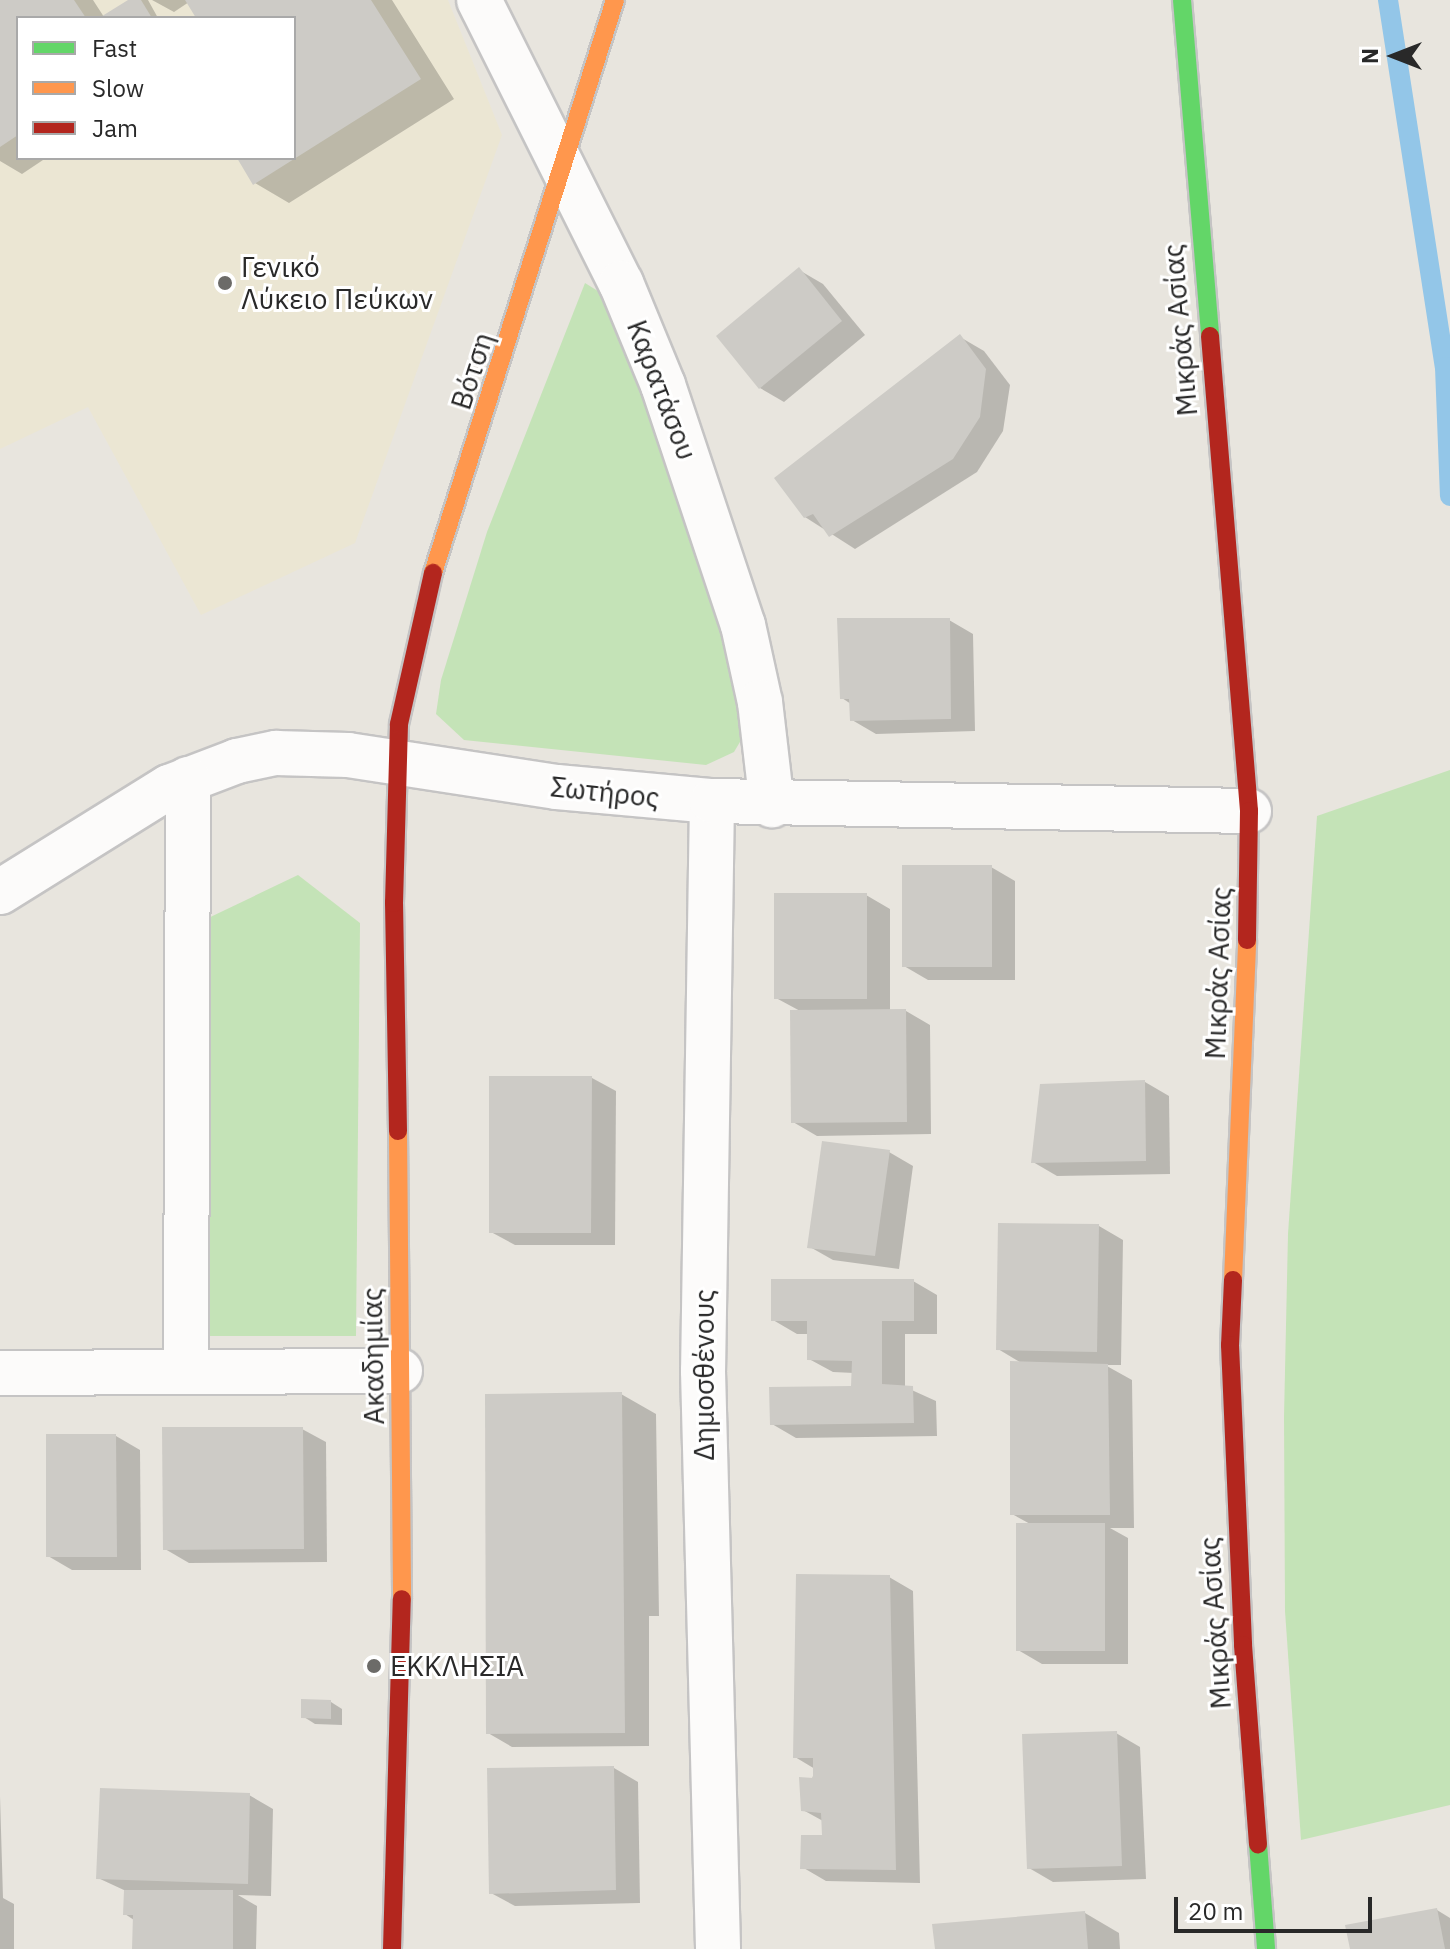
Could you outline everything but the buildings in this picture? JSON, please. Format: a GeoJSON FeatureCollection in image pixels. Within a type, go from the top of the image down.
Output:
{"type":"FeatureCollection","features":[{"type":"Feature","properties":{"kind":"street","name":"Καρατάσου"},"geometry":{"type":"LineString","coordinates":[[479,0],[627,298],[713,529],[760,702],[772,805]]}},
{"type":"Feature","properties":{"kind":"street","name":"Βότση"},"geometry":{"type":"LineString","coordinates":[[397,762],[406,680],[423,604],[565,171],[615,0]]}},
{"type":"Feature","properties":{"kind":"street","name":"Μικράς Ασίας"},"geometry":{"type":"LineString","coordinates":[[1182,0],[1249,811],[1246,1020],[1230,1345],[1243,1645],[1266,1949]]}},
{"type":"Feature","properties":{"kind":"street","name":"Σωτήρος"},"geometry":{"type":"LineString","coordinates":[[0,892],[111,820],[188,779],[276,753],[322,752],[557,787],[772,805],[1249,811]]}},
{"type":"Feature","properties":{"kind":"street","name":"Ακαδημίας"},"geometry":{"type":"LineString","coordinates":[[392,1949],[404,1630],[394,903],[397,762]]}},
{"type":"Feature","properties":{"kind":"street"},"geometry":{"type":"LineString","coordinates":[[186,1372],[188,779]]}},
{"type":"Feature","properties":{"kind":"street","name":"Δημοσθένους"},"geometry":{"type":"LineString","coordinates":[[712,801],[703,1371],[718,1949]]}},
{"type":"Feature","properties":{"kind":"street"},"geometry":{"type":"LineString","coordinates":[[0,1373],[400,1371]]}},
{"type":"Feature","properties":{"kind":"shaded area","name":"Γενικό Λύκειο Πεύκων"},"geometry":{"type":"Polygon","coordinates":[[[0,0],[448,0],[502,135],[355,543],[201,615],[88,407],[0,449],[0,0]]]}},
{"type":"Feature","properties":{"kind":"green space"},"geometry":{"type":"Polygon","coordinates":[[[585,283],[609,298],[699,540],[750,725],[734,752],[706,765],[464,740],[436,714],[441,680],[487,532],[585,283]]]}},
{"type":"Feature","properties":{"kind":"green space"},"geometry":{"type":"Polygon","coordinates":[[[1450,770],[1450,1805],[1301,1840],[1285,1611],[1284,1417],[1288,1234],[1317,816],[1450,770]]]}},
{"type":"Feature","properties":{"kind":"green space"},"geometry":{"type":"Polygon","coordinates":[[[298,875],[360,923],[356,1336],[198,1336],[202,921],[298,875]]]}},
{"type":"Feature","properties":{"kind":"waterway"},"geometry":{"type":"LineString","coordinates":[[1388,0],[1445,367],[1450,496]]}},
{"type":"Feature","properties":{"kind":"traffic: fast"},"geometry":{"type":"LineString","coordinates":[[1182,0],[1210,336]]}},
{"type":"Feature","properties":{"kind":"traffic: fast"},"geometry":{"type":"LineString","coordinates":[[1258,1844],[1266,1949]]}},
{"type":"Feature","properties":{"kind":"traffic: slow"},"geometry":{"type":"LineString","coordinates":[[433,573],[615,0]]}},
{"type":"Feature","properties":{"kind":"traffic: slow"},"geometry":{"type":"LineString","coordinates":[[1233,1280],[1247,940]]}},
{"type":"Feature","properties":{"kind":"traffic: slow"},"geometry":{"type":"LineString","coordinates":[[398,1131],[402,1599]]}},
{"type":"Feature","properties":{"kind":"traffic: jam"},"geometry":{"type":"LineString","coordinates":[[1210,336],[1249,811],[1247,940]]}},
{"type":"Feature","properties":{"kind":"traffic: jam"},"geometry":{"type":"LineString","coordinates":[[398,1131],[394,903],[399,724],[433,573]]}},
{"type":"Feature","properties":{"kind":"traffic: jam"},"geometry":{"type":"LineString","coordinates":[[1233,1280],[1230,1345],[1243,1645],[1258,1844]]}},
{"type":"Feature","properties":{"kind":"traffic: jam"},"geometry":{"type":"LineString","coordinates":[[392,1949],[402,1599]]}},
{"type":"Feature","properties":{"kind":"place","name":"Γενικό Λύκειο Πεύκων"},"geometry":{"type":"Point","coordinates":[225,283]}},
{"type":"Feature","properties":{"kind":"place","name":"ΕΚΚΛΗΣΙΑ"},"geometry":{"type":"Point","coordinates":[374,1666]}}]}
